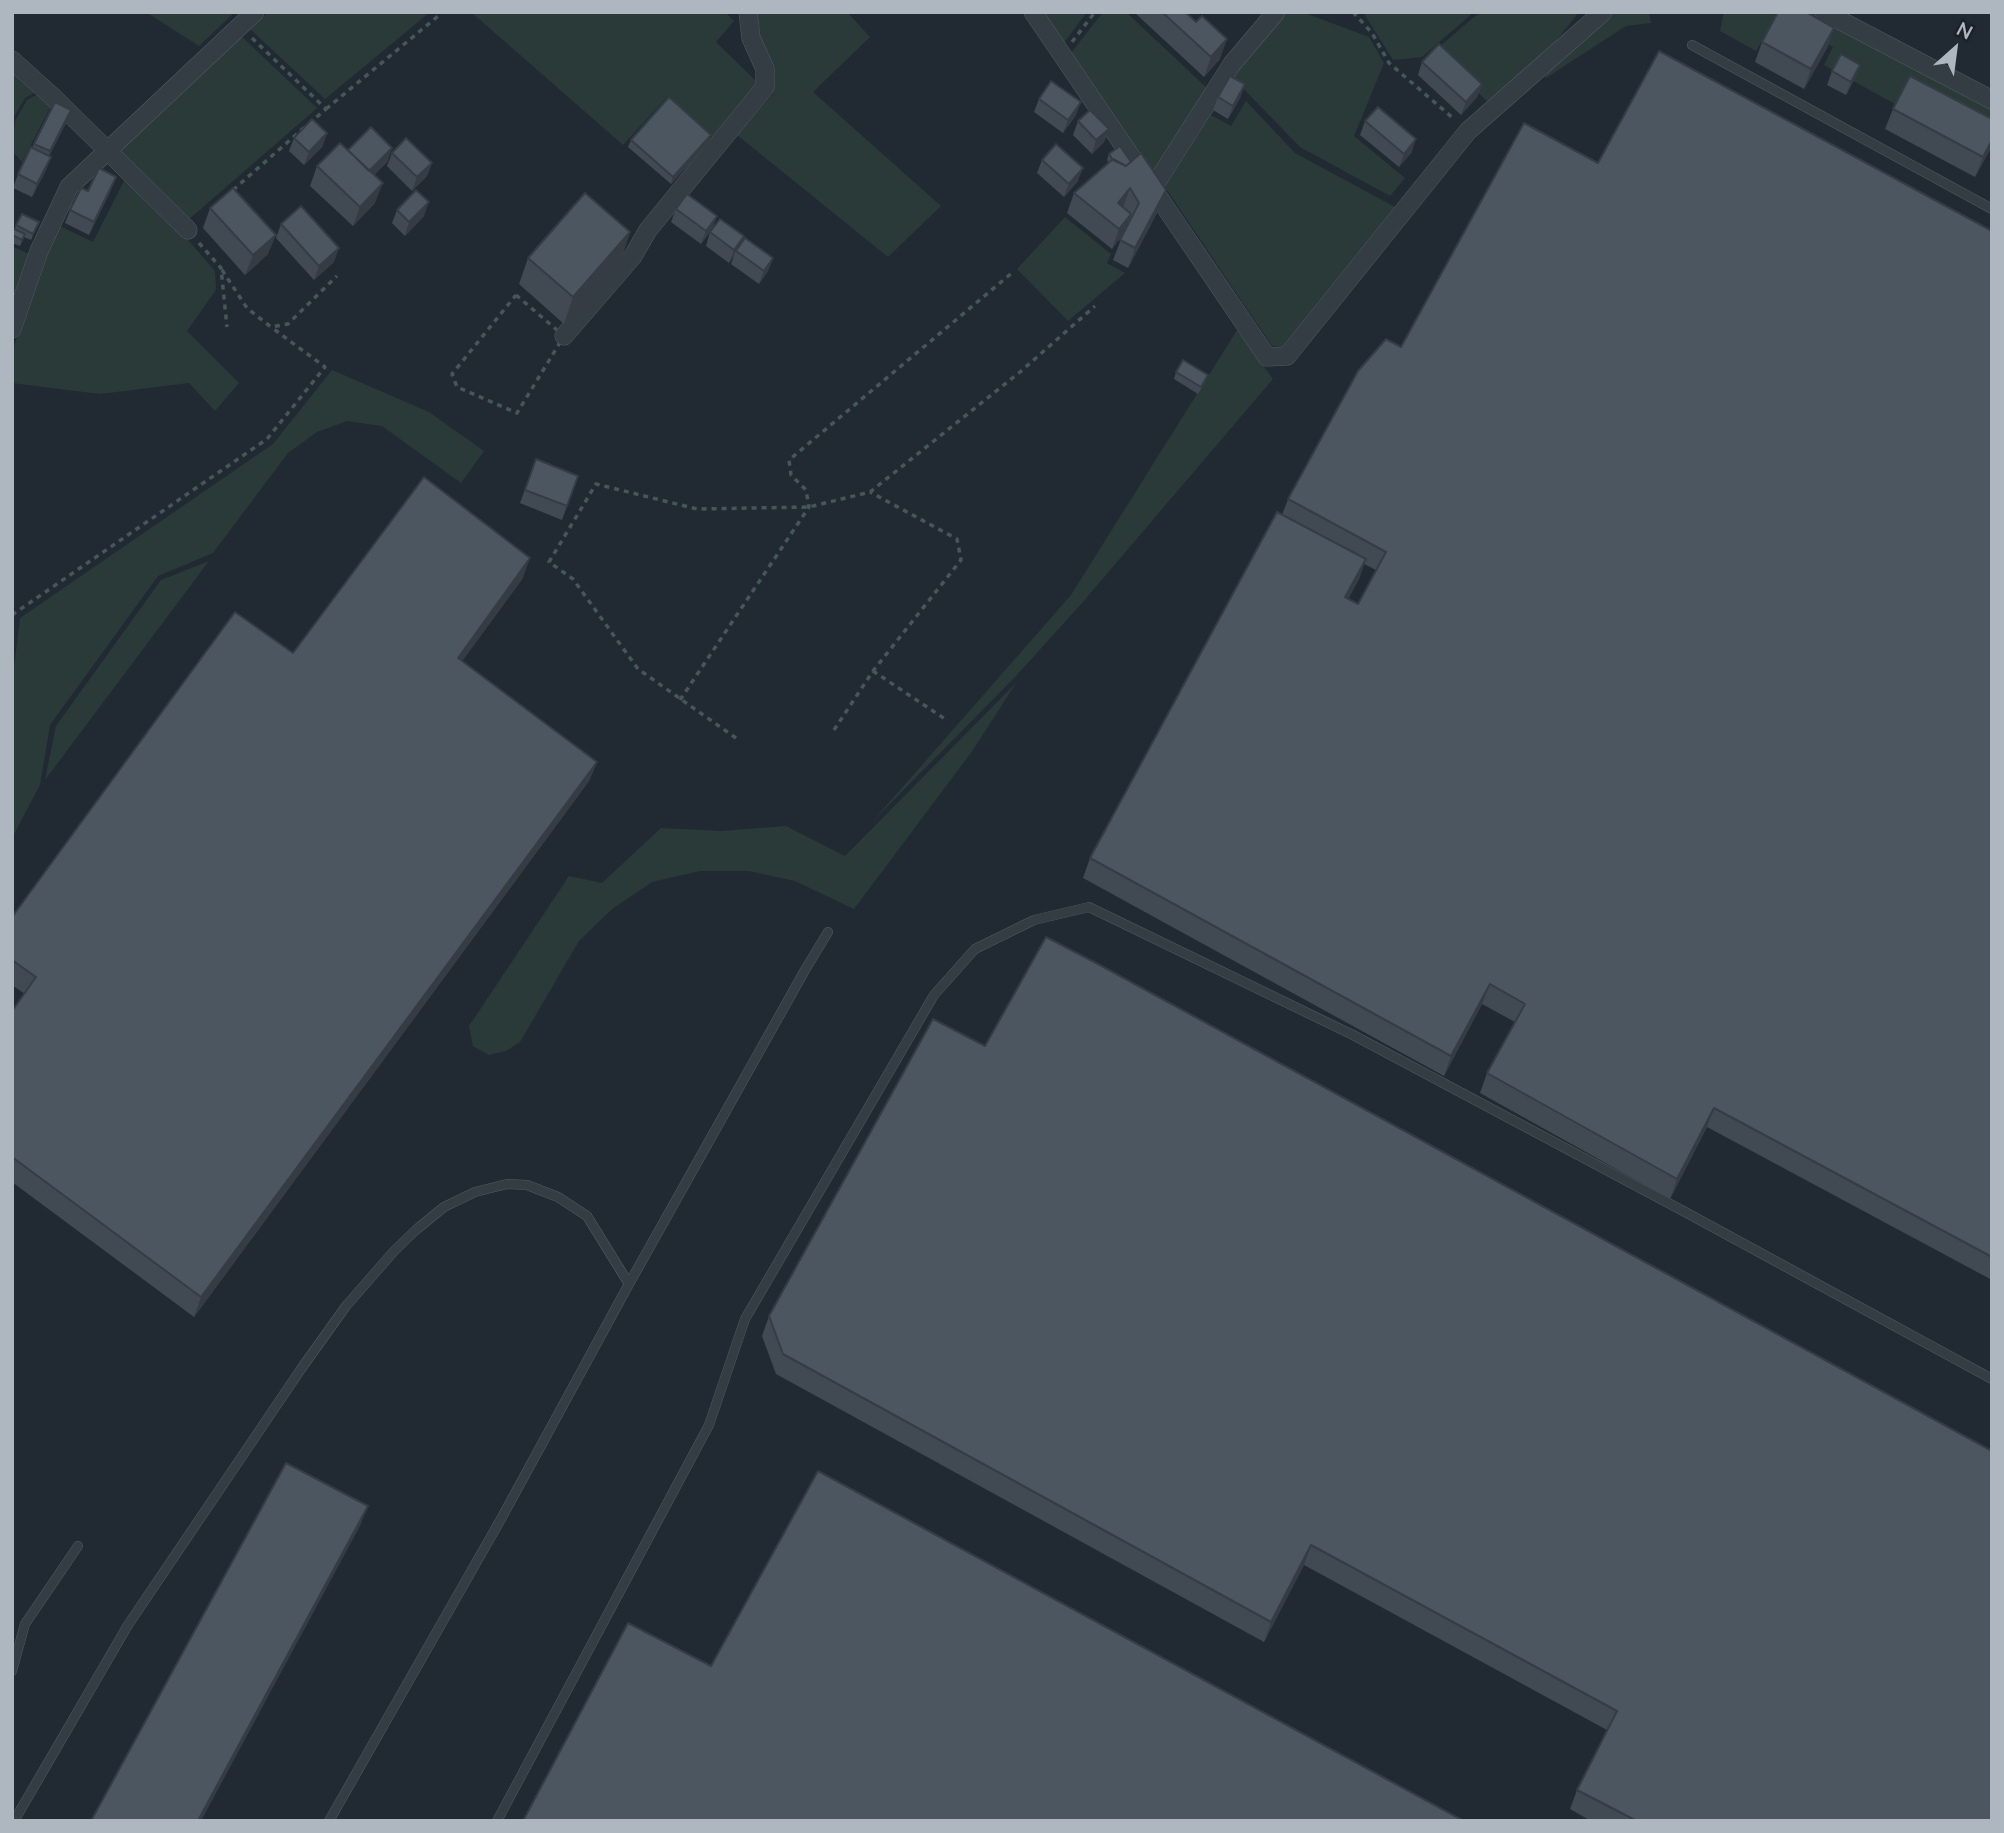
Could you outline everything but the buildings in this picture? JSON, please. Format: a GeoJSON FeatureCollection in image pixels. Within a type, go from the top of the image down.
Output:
{"type":"FeatureCollection","features":[{"type":"Feature","properties":{"kind":"street"},"geometry":{"type":"LineString","coordinates":[[12,329],[39,251],[69,187],[255,12]]}},
{"type":"Feature","properties":{"kind":"street"},"geometry":{"type":"LineString","coordinates":[[564,335],[633,256],[648,230],[765,87],[765,69],[751,38],[748,12]]}},
{"type":"Feature","properties":{"kind":"street"},"geometry":{"type":"LineString","coordinates":[[1033,12],[1267,358],[1287,356],[1468,131],[1603,12]]}},
{"type":"Feature","properties":{"kind":"street"},"geometry":{"type":"LineString","coordinates":[[1153,188],[1232,64],[1276,12]]}},
{"type":"Feature","properties":{"kind":"street"},"geometry":{"type":"LineString","coordinates":[[1824,12],[1992,100]]}},
{"type":"Feature","properties":{"kind":"street"},"geometry":{"type":"LineString","coordinates":[[12,60],[188,230]]}},
{"type":"Feature","properties":{"kind":"lane"},"geometry":{"type":"LineString","coordinates":[[1692,45],[1992,209]]}},
{"type":"Feature","properties":{"kind":"lane"},"geometry":{"type":"LineString","coordinates":[[497,1821],[709,1425],[745,1319],[934,995],[975,949],[1034,920],[1089,907],[1353,1035],[1992,1379]]}},
{"type":"Feature","properties":{"kind":"lane"},"geometry":{"type":"LineString","coordinates":[[329,1821],[501,1519],[629,1284],[828,932]]}},
{"type":"Feature","properties":{"kind":"lane"},"geometry":{"type":"LineString","coordinates":[[14,1821],[128,1625],[285,1392],[346,1306],[417,1229],[444,1207],[475,1192],[507,1184],[527,1185],[558,1197],[587,1216],[629,1284]]}},
{"type":"Feature","properties":{"kind":"lane"},"geometry":{"type":"LineString","coordinates":[[12,1671],[25,1624],[78,1546]]}},
{"type":"Feature","properties":{"kind":"path"},"geometry":{"type":"LineString","coordinates":[[227,195],[443,12]]}},
{"type":"Feature","properties":{"kind":"path"},"geometry":{"type":"LineString","coordinates":[[1063,55],[1095,12]]}},
{"type":"Feature","properties":{"kind":"path"},"geometry":{"type":"LineString","coordinates":[[1353,12],[1372,33],[1389,63],[1468,131]]}},
{"type":"Feature","properties":{"kind":"path"},"geometry":{"type":"LineString","coordinates":[[240,26],[326,109]]}},
{"type":"Feature","properties":{"kind":"path"},"geometry":{"type":"LineString","coordinates":[[12,615],[267,439],[325,367],[247,308],[221,268],[188,230]]}},
{"type":"Feature","properties":{"kind":"path"},"geometry":{"type":"LineString","coordinates":[[221,268],[227,327]]}},
{"type":"Feature","properties":{"kind":"path"},"geometry":{"type":"LineString","coordinates":[[680,700],[809,507],[806,490],[791,475],[789,460],[1013,272]]}},
{"type":"Feature","properties":{"kind":"path"},"geometry":{"type":"LineString","coordinates":[[271,327],[288,324],[337,276]]}},
{"type":"Feature","properties":{"kind":"path"},"geometry":{"type":"LineString","coordinates":[[516,295],[564,335],[517,413],[457,387],[452,374],[516,295]]}},
{"type":"Feature","properties":{"kind":"path"},"geometry":{"type":"LineString","coordinates":[[736,738],[638,669],[573,579],[549,562],[596,484],[696,509],[809,507],[870,492],[1020,372],[1095,306]]}},
{"type":"Feature","properties":{"kind":"path"},"geometry":{"type":"LineString","coordinates":[[834,730],[873,671],[961,560],[957,539],[870,492]]}},
{"type":"Feature","properties":{"kind":"path"},"geometry":{"type":"LineString","coordinates":[[873,671],[945,719]]}},
{"type":"Feature","properties":{"kind":"shaded area"},"geometry":{"type":"Polygon","coordinates":[[[146,12],[235,12],[199,46],[146,12]]]}},
{"type":"Feature","properties":{"kind":"shaded area"},"geometry":{"type":"Polygon","coordinates":[[[268,12],[430,12],[325,99],[250,29],[268,12]]]}},
{"type":"Feature","properties":{"kind":"shaded area"},"geometry":{"type":"Polygon","coordinates":[[[471,12],[725,12],[734,21],[716,42],[757,82],[712,137],[668,96],[623,145],[471,12]]]}},
{"type":"Feature","properties":{"kind":"shaded area"},"geometry":{"type":"Polygon","coordinates":[[[756,12],[847,12],[870,37],[813,92],[941,206],[888,257],[737,135],[773,93],[773,65],[758,35],[756,12]]]}},
{"type":"Feature","properties":{"kind":"shaded area"},"geometry":{"type":"Polygon","coordinates":[[[1041,12],[1087,12],[1063,44],[1041,12]]]}},
{"type":"Feature","properties":{"kind":"shaded area"},"geometry":{"type":"Polygon","coordinates":[[[1103,12],[1126,12],[1208,89],[1153,174],[1071,53],[1103,12]]]}},
{"type":"Feature","properties":{"kind":"shaded area"},"geometry":{"type":"Polygon","coordinates":[[[1284,12],[1302,12],[1369,37],[1384,63],[1354,136],[1405,178],[1390,196],[1300,147],[1231,76],[1284,12]]]}},
{"type":"Feature","properties":{"kind":"shaded area"},"geometry":{"type":"Polygon","coordinates":[[[1363,12],[1474,12],[1422,57],[1393,60],[1363,12]]]}},
{"type":"Feature","properties":{"kind":"shaded area"},"geometry":{"type":"Polygon","coordinates":[[[1480,12],[1579,12],[1545,55],[1488,102],[1434,51],[1480,12]]]}},
{"type":"Feature","properties":{"kind":"shaded area"},"geometry":{"type":"Polygon","coordinates":[[[1611,12],[1649,12],[1651,23],[1626,26],[1546,78],[1542,73],[1611,12]]]}},
{"type":"Feature","properties":{"kind":"shaded area"},"geometry":{"type":"Polygon","coordinates":[[[1724,12],[1811,12],[1992,106],[1992,137],[1902,91],[1895,104],[1824,65],[1833,47],[1776,16],[1756,51],[1720,31],[1724,12]]]}},
{"type":"Feature","properties":{"kind":"shaded area"},"geometry":{"type":"Polygon","coordinates":[[[240,35],[317,108],[187,221],[116,149],[240,35]]]}},
{"type":"Feature","properties":{"kind":"shaded area"},"geometry":{"type":"Polygon","coordinates":[[[12,70],[36,92],[25,98],[12,120],[12,70]]]}},
{"type":"Feature","properties":{"kind":"shaded area"},"geometry":{"type":"Polygon","coordinates":[[[38,94],[51,106],[22,162],[12,151],[15,121],[27,100],[38,94]]]}},
{"type":"Feature","properties":{"kind":"shaded area"},"geometry":{"type":"Polygon","coordinates":[[[1246,101],[1295,153],[1395,207],[1282,347],[1272,346],[1165,187],[1211,115],[1231,126],[1246,101]]]}},
{"type":"Feature","properties":{"kind":"shaded area"},"geometry":{"type":"Polygon","coordinates":[[[125,179],[182,233],[215,271],[216,290],[187,331],[239,383],[215,411],[189,383],[100,394],[12,383],[14,346],[46,253],[60,226],[93,242],[125,179]]]}},
{"type":"Feature","properties":{"kind":"shaded area"},"geometry":{"type":"Polygon","coordinates":[[[1065,217],[1111,254],[1107,263],[1125,273],[1068,321],[1017,269],[1065,217]]]}},
{"type":"Feature","properties":{"kind":"shaded area"},"geometry":{"type":"Polygon","coordinates":[[[12,246],[29,254],[12,303],[12,246]]]}},
{"type":"Feature","properties":{"kind":"shaded area"},"geometry":{"type":"Polygon","coordinates":[[[1237,330],[1273,379],[1082,603],[1016,676],[872,822],[1071,595],[1237,330]]]}},
{"type":"Feature","properties":{"kind":"shaded area"},"geometry":{"type":"Polygon","coordinates":[[[332,370],[429,412],[484,451],[461,483],[382,426],[347,421],[317,432],[288,453],[213,553],[158,576],[50,725],[40,785],[12,838],[12,683],[20,618],[273,444],[332,370]]]}},
{"type":"Feature","properties":{"kind":"shaded area"},"geometry":{"type":"Polygon","coordinates":[[[209,561],[45,780],[56,726],[161,580],[209,561]]]}},
{"type":"Feature","properties":{"kind":"shaded area"},"geometry":{"type":"Polygon","coordinates":[[[1016,683],[973,750],[854,909],[795,881],[749,871],[700,871],[652,882],[612,909],[579,941],[520,1042],[506,1051],[489,1055],[473,1046],[469,1026],[569,876],[602,883],[661,828],[721,831],[786,826],[845,856],[1016,683]]]}}]}
